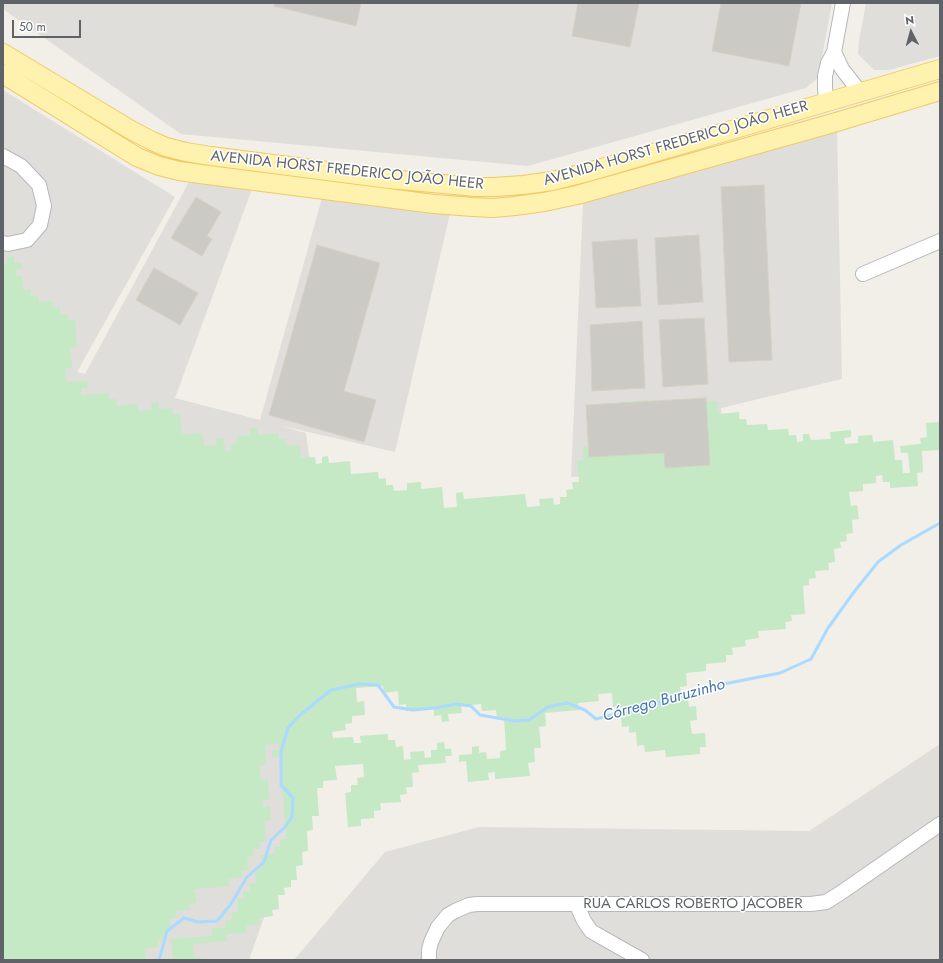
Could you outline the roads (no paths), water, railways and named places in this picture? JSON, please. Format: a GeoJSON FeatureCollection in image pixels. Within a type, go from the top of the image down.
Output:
{"type":"FeatureCollection","features":[{"type":"Feature","properties":{"kind":"main road","name":"AVENIDA HORST FREDERICO JOÃO HEER"},"geometry":{"type":"LineString","coordinates":[[3,53],[131,130],[166,147],[211,156],[389,179],[494,187],[552,181],[588,172],[940,68]]}},
{"type":"Feature","properties":{"kind":"main road","name":"AVENIDA HORST FREDERICO JOÃO HEER"},"geometry":{"type":"LineString","coordinates":[[3,74],[137,157],[158,166],[208,176],[434,204],[493,208],[544,202],[577,194],[833,123],[940,91]]}},
{"type":"Feature","properties":{"kind":"main road"},"geometry":{"type":"LineString","coordinates":[[860,92],[865,105],[866,113]]}},
{"type":"Feature","properties":{"kind":"main road"},"geometry":{"type":"LineString","coordinates":[[826,102],[833,123]]}},
{"type":"Feature","properties":{"kind":"main road"},"geometry":{"type":"LineString","coordinates":[[208,176],[211,156]]}},
{"type":"Feature","properties":{"kind":"main road"},"geometry":{"type":"LineString","coordinates":[[473,207],[476,186]]}},
{"type":"Feature","properties":{"kind":"main road"},"geometry":{"type":"LineString","coordinates":[[493,208],[494,187]]}},
{"type":"Feature","properties":{"kind":"street"},"geometry":{"type":"LineString","coordinates":[[826,102],[825,76],[828,63],[834,52],[843,3]]}},
{"type":"Feature","properties":{"kind":"street"},"geometry":{"type":"LineString","coordinates":[[834,52],[842,69],[860,92]]}},
{"type":"Feature","properties":{"kind":"street"},"geometry":{"type":"LineString","coordinates":[[3,156],[21,166],[39,185],[44,206],[40,225],[27,240],[8,244],[3,243]]}},
{"type":"Feature","properties":{"kind":"street"},"geometry":{"type":"LineString","coordinates":[[863,274],[940,241]]}},
{"type":"Feature","properties":{"kind":"street","name":"RUA CARLOS ROBERTO JACOBER"},"geometry":{"type":"LineString","coordinates":[[429,960],[430,946],[434,934],[442,921],[455,911],[477,904],[818,904],[826,902],[833,899],[940,824]]}},
{"type":"Feature","properties":{"kind":"street"},"geometry":{"type":"LineString","coordinates":[[579,904],[581,916],[591,930],[642,960]]}},
{"type":"Feature","properties":{"kind":"waterway","name":"Córrego Buruzinho"},"geometry":{"type":"LineString","coordinates":[[159,960],[167,931],[184,918],[198,922],[217,921],[231,904],[247,877],[264,862],[271,840],[285,827],[292,817],[293,798],[281,785],[281,752],[288,728],[300,715],[331,690],[359,684],[378,685],[394,707],[413,710],[456,704],[471,706],[480,715],[515,721],[529,720],[548,707],[567,703],[585,710],[596,719],[656,704],[708,687],[780,673],[811,659],[828,628],[878,562],[901,545],[940,523]]}}]}
